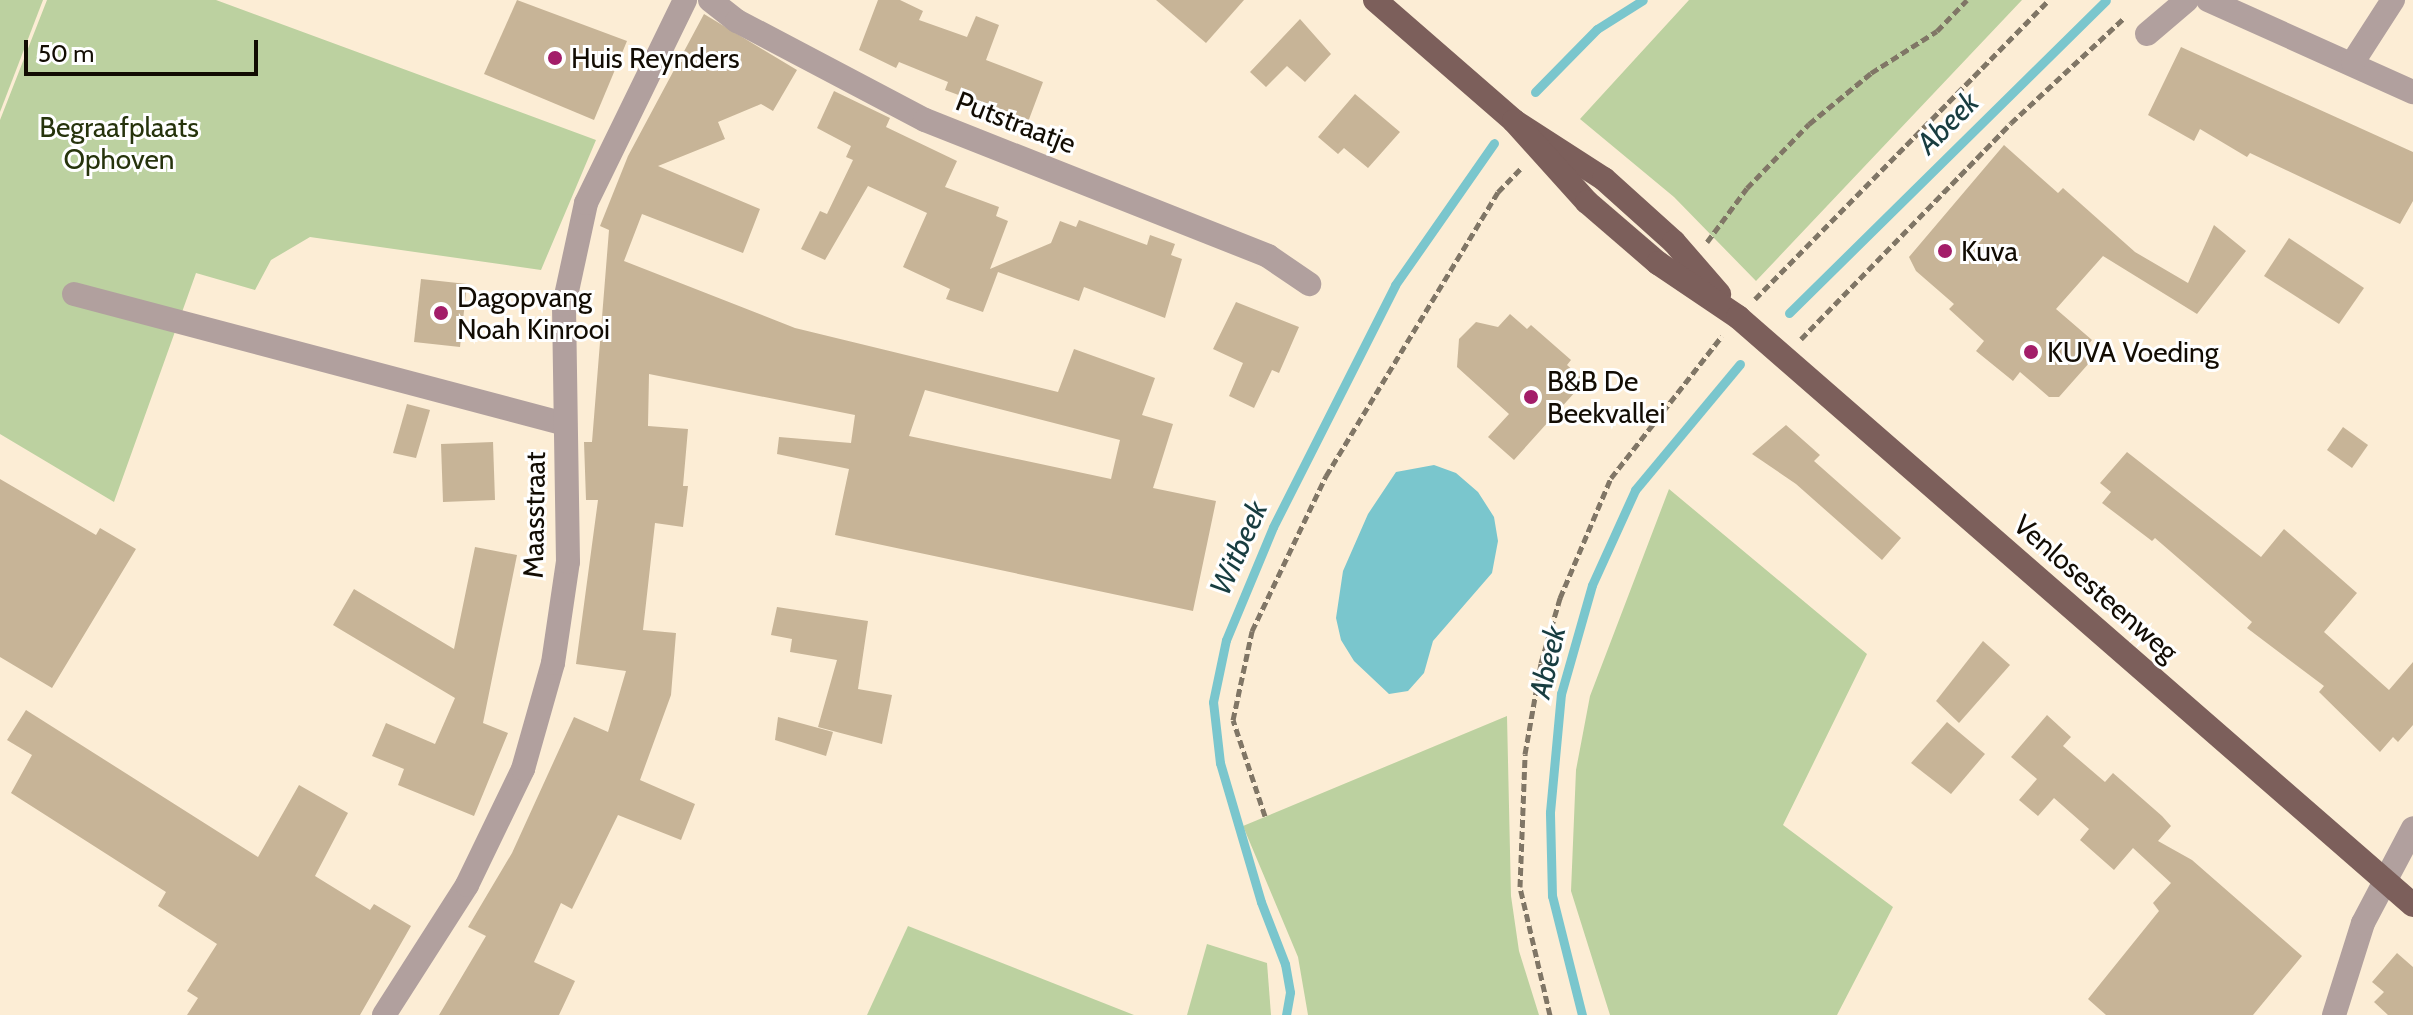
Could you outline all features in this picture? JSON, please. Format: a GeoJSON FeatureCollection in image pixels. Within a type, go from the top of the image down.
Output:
{"type":"FeatureCollection","features":[{"type":"Feature","properties":{"kind":"main road","name":"Venlosesteenweg"},"geometry":{"type":"LineString","coordinates":[[1375,0],[1514,121],[1604,179],[1692,263],[1738,317]]}},
{"type":"Feature","properties":{"kind":"main road","name":"Venlosesteenweg"},"geometry":{"type":"LineString","coordinates":[[1514,121],[1538,152],[1587,202],[1658,263],[1738,317],[1784,356],[2413,905]]}},
{"type":"Feature","properties":{"kind":"street","name":"Maasstraat"},"geometry":{"type":"LineString","coordinates":[[384,1015],[467,885],[523,769],[553,663],[568,562],[564,305],[586,203],[685,0]]}},
{"type":"Feature","properties":{"kind":"street","name":"Putstraatje"},"geometry":{"type":"LineString","coordinates":[[710,0],[751,28],[925,120],[1268,256],[1309,284]]}},
{"type":"Feature","properties":{"kind":"street"},"geometry":{"type":"LineString","coordinates":[[2147,34],[2187,0]]}},
{"type":"Feature","properties":{"kind":"street"},"geometry":{"type":"LineString","coordinates":[[2208,0],[2353,62],[2413,92]]}},
{"type":"Feature","properties":{"kind":"street"},"geometry":{"type":"LineString","coordinates":[[2353,62],[2393,0]]}},
{"type":"Feature","properties":{"kind":"street"},"geometry":{"type":"LineString","coordinates":[[74,294],[565,424]]}},
{"type":"Feature","properties":{"kind":"street"},"geometry":{"type":"LineString","coordinates":[[2334,1015],[2363,923],[2413,828]]}},
{"type":"Feature","properties":{"kind":"path"},"geometry":{"type":"LineString","coordinates":[[1692,263],[1747,188],[1809,124],[1871,73],[1937,31],[1967,0]]}},
{"type":"Feature","properties":{"kind":"path"},"geometry":{"type":"LineString","coordinates":[[1550,1015],[1520,887],[1525,754],[1541,663],[1560,598],[1611,478],[1738,317],[2049,0]]}},
{"type":"Feature","properties":{"kind":"path"},"geometry":{"type":"LineString","coordinates":[[1784,356],[2011,123],[2122,19],[2147,34]]}},
{"type":"Feature","properties":{"kind":"path"},"geometry":{"type":"LineString","coordinates":[[1265,816],[1233,720],[1252,631],[1326,476],[1498,192],[1538,152]]}},
{"type":"Feature","properties":{"kind":"green space"},"geometry":{"type":"Polygon","coordinates":[[[0,0],[43,0],[0,112],[0,0]]]}},
{"type":"Feature","properties":{"kind":"green space","name":"Begraafplaats Ophoven"},"geometry":{"type":"Polygon","coordinates":[[[47,0],[216,0],[596,140],[541,270],[310,237],[271,260],[255,290],[196,273],[114,502],[0,434],[0,120],[47,0]]]}},
{"type":"Feature","properties":{"kind":"green space"},"geometry":{"type":"Polygon","coordinates":[[[1689,0],[2022,0],[1756,281],[1674,197],[1580,119],[1689,0]]]}},
{"type":"Feature","properties":{"kind":"green space"},"geometry":{"type":"Polygon","coordinates":[[[1669,489],[1867,654],[1783,825],[1893,907],[1837,1015],[1610,1015],[1571,891],[1576,770],[1590,696],[1669,489]]]}},
{"type":"Feature","properties":{"kind":"green space"},"geometry":{"type":"Polygon","coordinates":[[[1507,716],[1511,896],[1519,951],[1539,1015],[1308,1015],[1298,957],[1243,826],[1507,716]]]}},
{"type":"Feature","properties":{"kind":"green space"},"geometry":{"type":"Polygon","coordinates":[[[908,926],[1134,1015],[867,1015],[908,926]]]}},
{"type":"Feature","properties":{"kind":"green space"},"geometry":{"type":"Polygon","coordinates":[[[1207,944],[1267,963],[1271,1015],[1187,1015],[1207,944]]]}},
{"type":"Feature","properties":{"kind":"water"},"geometry":{"type":"Polygon","coordinates":[[[1434,465],[1456,473],[1478,492],[1494,517],[1498,541],[1492,573],[1433,641],[1424,673],[1408,691],[1389,694],[1354,661],[1341,640],[1336,618],[1343,571],[1368,514],[1396,472],[1434,465]]]}},
{"type":"Feature","properties":{"kind":"building","name":"Huis Reynders"},"geometry":{"type":"Polygon","coordinates":[[[517,0],[627,41],[594,120],[484,74],[517,0]]]}},
{"type":"Feature","properties":{"kind":"building"},"geometry":{"type":"Polygon","coordinates":[[[878,0],[900,0],[923,11],[919,20],[967,37],[976,16],[999,25],[986,60],[1043,82],[1025,130],[987,116],[991,107],[945,90],[948,82],[899,62],[896,68],[859,50],[878,0]]]}},
{"type":"Feature","properties":{"kind":"building"},"geometry":{"type":"Polygon","coordinates":[[[1156,0],[1244,0],[1206,43],[1156,0]]]}},
{"type":"Feature","properties":{"kind":"building"},"geometry":{"type":"Polygon","coordinates":[[[704,14],[797,70],[773,111],[761,104],[718,122],[725,139],[658,166],[760,209],[743,253],[642,214],[624,261],[795,328],[1058,392],[1074,349],[1155,378],[1142,415],[1173,424],[1153,488],[1216,501],[1193,611],[835,535],[849,469],[777,454],[779,437],[851,443],[855,415],[649,374],[648,426],[688,429],[683,486],[688,486],[683,527],[655,523],[643,630],[676,633],[671,695],[640,780],[695,804],[681,840],[618,815],[572,909],[561,903],[534,962],[575,981],[559,1015],[439,1015],[486,936],[468,927],[512,853],[574,717],[608,732],[626,671],[576,664],[598,500],[586,500],[584,442],[592,442],[609,230],[600,226],[628,156],[704,14]],[[925,390],[909,436],[1111,479],[1120,440],[925,390]]]}},
{"type":"Feature","properties":{"kind":"building"},"geometry":{"type":"Polygon","coordinates":[[[1300,19],[1331,54],[1305,82],[1287,66],[1266,87],[1250,72],[1300,19]]]}},
{"type":"Feature","properties":{"kind":"building"},"geometry":{"type":"Polygon","coordinates":[[[2181,47],[2413,152],[2413,201],[2400,224],[2250,153],[2247,157],[2200,129],[2194,141],[2148,115],[2181,47]]]}},
{"type":"Feature","properties":{"kind":"building"},"geometry":{"type":"Polygon","coordinates":[[[834,91],[890,118],[886,127],[957,161],[945,187],[999,207],[996,216],[1008,221],[990,269],[1051,243],[1060,221],[1076,227],[1079,220],[1147,245],[1150,235],[1175,244],[1171,255],[1182,259],[1165,318],[1084,287],[1079,301],[998,272],[983,312],[946,299],[950,289],[903,267],[927,213],[868,186],[825,260],[801,249],[820,211],[827,214],[853,160],[846,157],[851,146],[817,128],[834,91]]]}},
{"type":"Feature","properties":{"kind":"building"},"geometry":{"type":"Polygon","coordinates":[[[1355,94],[1400,132],[1368,168],[1344,148],[1338,154],[1318,137],[1355,94]]]}},
{"type":"Feature","properties":{"kind":"building"},"geometry":{"type":"Polygon","coordinates":[[[2004,145],[2058,193],[2063,188],[2135,252],[2188,283],[2214,225],[2246,251],[2197,314],[2103,256],[2056,309],[2092,340],[2080,354],[2090,362],[2059,397],[2049,397],[2020,372],[2013,381],[1976,351],[1984,341],[1949,309],[1954,304],[1916,271],[1909,257],[2004,145]]]}},
{"type":"Feature","properties":{"kind":"building"},"geometry":{"type":"Polygon","coordinates":[[[2289,238],[2364,288],[2339,324],[2264,276],[2289,238]]]}},
{"type":"Feature","properties":{"kind":"building","name":"Dagopvang Noah Kinrooi"},"geometry":{"type":"Polygon","coordinates":[[[421,279],[467,284],[460,347],[414,342],[421,279]]]}},
{"type":"Feature","properties":{"kind":"building"},"geometry":{"type":"Polygon","coordinates":[[[1236,302],[1299,327],[1279,373],[1272,370],[1254,408],[1229,396],[1243,363],[1213,349],[1236,302]]]}},
{"type":"Feature","properties":{"kind":"building","name":"B&B De Beekvallei"},"geometry":{"type":"Polygon","coordinates":[[[1510,314],[1527,329],[1531,325],[1571,360],[1567,365],[1585,381],[1514,460],[1488,437],[1509,414],[1457,367],[1459,339],[1476,322],[1498,327],[1510,314]]]}},
{"type":"Feature","properties":{"kind":"building"},"geometry":{"type":"Polygon","coordinates":[[[407,404],[430,410],[416,458],[393,453],[407,404]]]}},
{"type":"Feature","properties":{"kind":"building"},"geometry":{"type":"Polygon","coordinates":[[[1786,425],[1820,455],[1814,461],[1901,538],[1882,560],[1796,484],[1752,454],[1786,425]]]}},
{"type":"Feature","properties":{"kind":"building"},"geometry":{"type":"Polygon","coordinates":[[[2343,427],[2368,445],[2352,468],[2327,450],[2343,427]]]}},
{"type":"Feature","properties":{"kind":"building"},"geometry":{"type":"Polygon","coordinates":[[[493,442],[495,500],[443,502],[441,444],[493,442]]]}},
{"type":"Feature","properties":{"kind":"building"},"geometry":{"type":"Polygon","coordinates":[[[2127,452],[2261,557],[2284,529],[2357,593],[2324,632],[2389,690],[2413,662],[2413,725],[2398,742],[2393,737],[2380,752],[2319,692],[2324,686],[2247,628],[2252,622],[2155,538],[2152,541],[2102,503],[2111,492],[2100,483],[2127,452]]]}},
{"type":"Feature","properties":{"kind":"building"},"geometry":{"type":"Polygon","coordinates":[[[0,479],[96,535],[100,528],[136,549],[52,688],[0,657],[0,479]]]}},
{"type":"Feature","properties":{"kind":"building"},"geometry":{"type":"Polygon","coordinates":[[[475,547],[517,555],[483,723],[508,733],[474,816],[398,785],[404,769],[372,756],[386,723],[435,744],[455,698],[333,625],[354,589],[454,649],[475,547]]]}},
{"type":"Feature","properties":{"kind":"building"},"geometry":{"type":"Polygon","coordinates":[[[777,607],[868,621],[858,689],[892,695],[882,744],[818,727],[837,660],[790,652],[792,639],[771,635],[777,607]]]}},
{"type":"Feature","properties":{"kind":"building"},"geometry":{"type":"Polygon","coordinates":[[[1983,641],[2010,665],[1959,723],[1936,701],[1983,641]]]}},
{"type":"Feature","properties":{"kind":"building"},"geometry":{"type":"Polygon","coordinates":[[[26,710],[258,857],[299,785],[348,813],[315,876],[370,910],[374,904],[411,926],[360,1015],[187,1015],[198,998],[187,991],[217,944],[158,906],[166,892],[11,793],[32,755],[7,740],[26,710]]]}},
{"type":"Feature","properties":{"kind":"building"},"geometry":{"type":"Polygon","coordinates":[[[2047,715],[2071,737],[2063,746],[2105,782],[2113,773],[2171,826],[2158,841],[2192,860],[2302,956],[2253,1015],[2106,1015],[2088,999],[2159,911],[2153,903],[2171,883],[2133,848],[2114,870],[2080,840],[2089,829],[2054,798],[2038,816],[2019,800],[2037,779],[2011,757],[2047,715]]]}},
{"type":"Feature","properties":{"kind":"building"},"geometry":{"type":"Polygon","coordinates":[[[778,717],[833,732],[826,756],[775,740],[778,717]]]}},
{"type":"Feature","properties":{"kind":"building"},"geometry":{"type":"Polygon","coordinates":[[[1947,722],[1985,754],[1951,794],[1911,763],[1947,722]]]}},
{"type":"Feature","properties":{"kind":"building"},"geometry":{"type":"Polygon","coordinates":[[[2397,953],[2413,967],[2413,1015],[2388,1015],[2374,1002],[2384,992],[2372,982],[2397,953]]]}},
{"type":"Feature","properties":{"kind":"waterway","name":"Witbeek"},"geometry":{"type":"LineString","coordinates":[[1535,92],[1597,29],[1643,0]]}},
{"type":"Feature","properties":{"kind":"waterway","name":"Abeek"},"geometry":{"type":"LineString","coordinates":[[1789,313],[2106,0]]}},
{"type":"Feature","properties":{"kind":"waterway","name":"Witbeek"},"geometry":{"type":"LineString","coordinates":[[1286,1015],[1290,992],[1285,964],[1261,902],[1220,763],[1213,702],[1226,640],[1273,527],[1395,285],[1494,143]]}},
{"type":"Feature","properties":{"kind":"waterway","name":"Abeek"},"geometry":{"type":"LineString","coordinates":[[1582,1015],[1552,896],[1550,812],[1561,694],[1592,585],[1635,490],[1740,364]]}},
{"type":"Feature","properties":{"kind":"place","name":"Huis Reynders"},"geometry":{"type":"Point","coordinates":[555,58]}},
{"type":"Feature","properties":{"kind":"place","name":"Kuva"},"geometry":{"type":"Point","coordinates":[1945,251]}},
{"type":"Feature","properties":{"kind":"place","name":"Dagopvang Noah Kinrooi"},"geometry":{"type":"Point","coordinates":[441,313]}},
{"type":"Feature","properties":{"kind":"place","name":"KUVA Voeding"},"geometry":{"type":"Point","coordinates":[2031,352]}},
{"type":"Feature","properties":{"kind":"place","name":"B&B De Beekvallei"},"geometry":{"type":"Point","coordinates":[1531,397]}}]}
